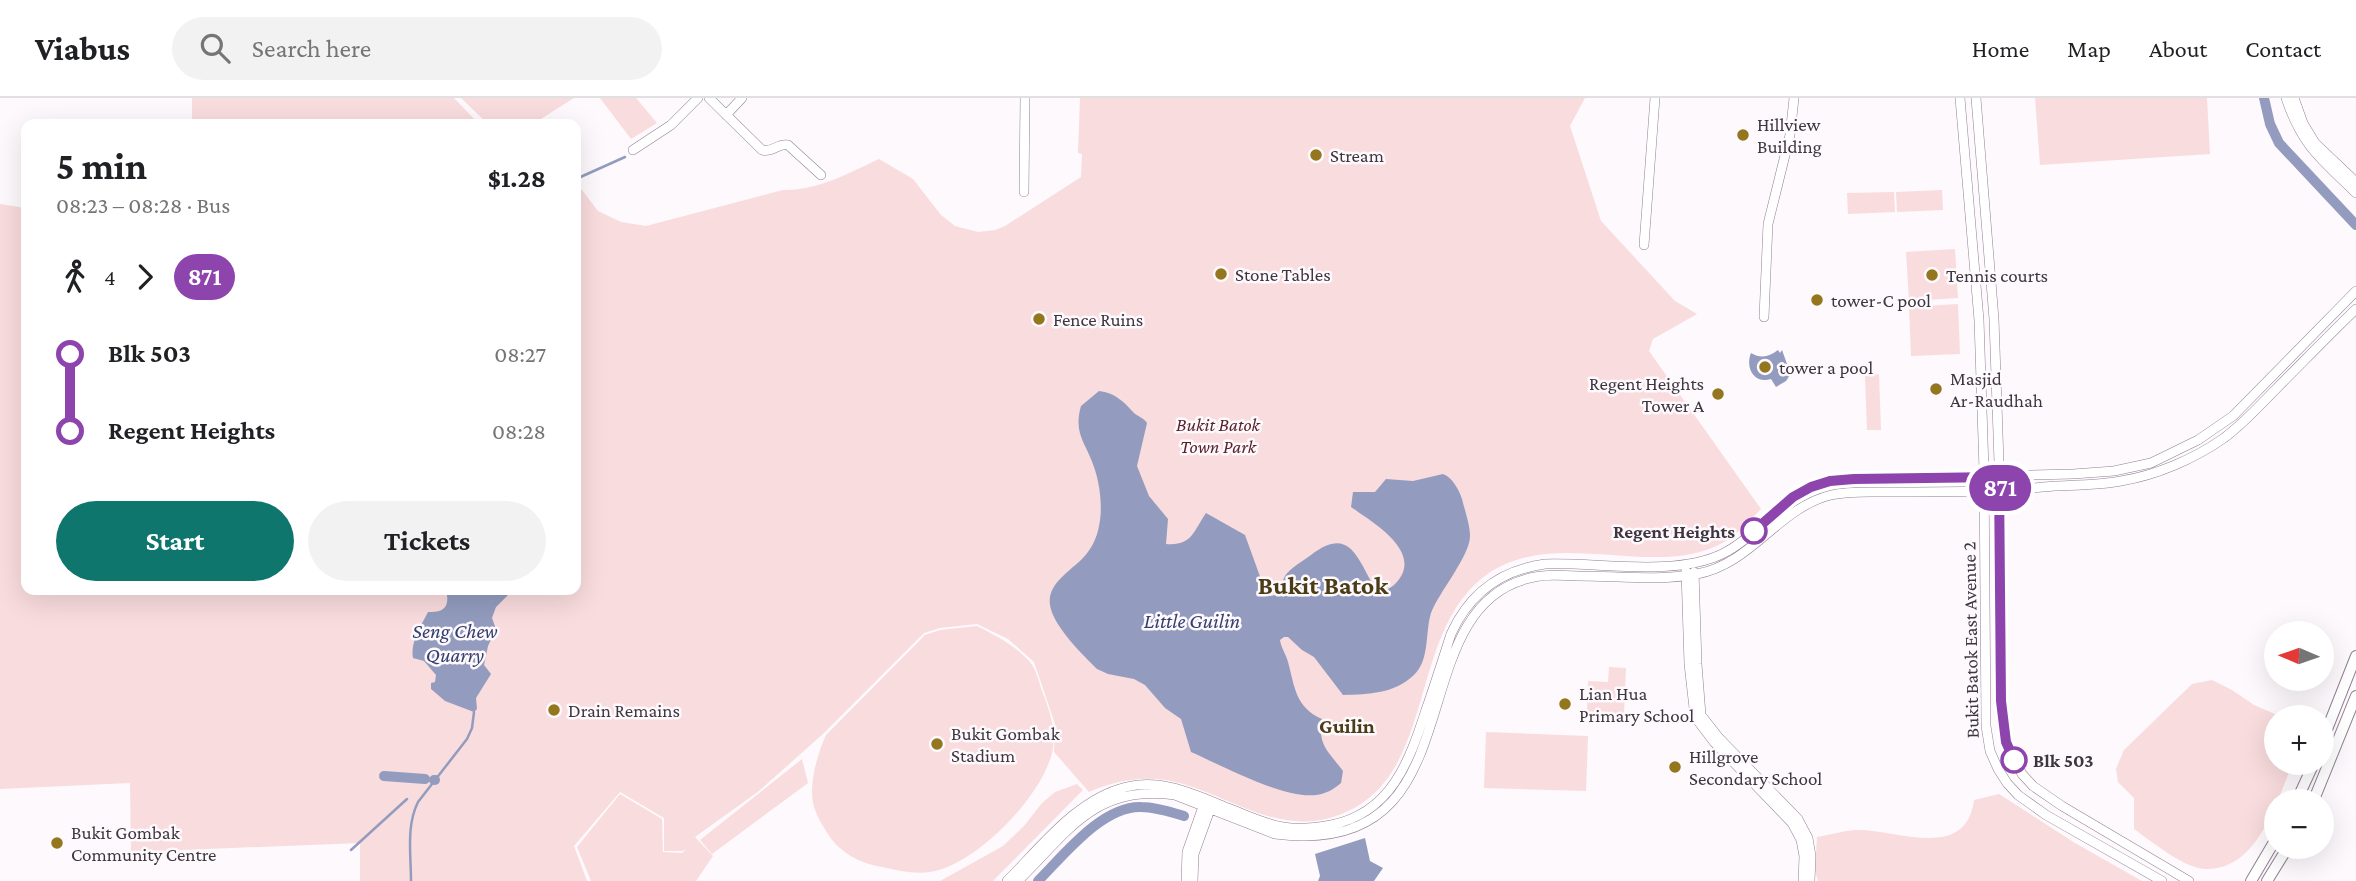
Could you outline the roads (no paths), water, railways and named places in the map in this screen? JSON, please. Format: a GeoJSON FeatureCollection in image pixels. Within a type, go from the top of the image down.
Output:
{"type":"FeatureCollection","features":[{"type":"Feature","properties":{"kind":"main road"},"geometry":{"type":"LineString","coordinates":[[2334,712],[2356,656]]}},
{"type":"Feature","properties":{"kind":"main road"},"geometry":{"type":"LineString","coordinates":[[2318,789],[2356,696]]}},
{"type":"Feature","properties":{"kind":"main road"},"geometry":{"type":"LineString","coordinates":[[2251,881],[2264,859]]}},
{"type":"Feature","properties":{"kind":"main road"},"geometry":{"type":"LineString","coordinates":[[2267,881],[2281,859]]}},
{"type":"Feature","properties":{"kind":"street"},"geometry":{"type":"LineString","coordinates":[[633,150],[671,125],[698,98]]}},
{"type":"Feature","properties":{"kind":"street"},"geometry":{"type":"LineString","coordinates":[[709,98],[762,150],[770,151],[782,144],[788,145],[821,175]]}},
{"type":"Feature","properties":{"kind":"street"},"geometry":{"type":"LineString","coordinates":[[726,115],[742,98]]}},
{"type":"Feature","properties":{"kind":"street"},"geometry":{"type":"LineString","coordinates":[[1024,192],[1025,98]]}},
{"type":"Feature","properties":{"kind":"street"},"geometry":{"type":"LineString","coordinates":[[1644,245],[1655,98]]}},
{"type":"Feature","properties":{"kind":"street"},"geometry":{"type":"LineString","coordinates":[[1764,317],[1768,224],[1790,135],[1794,98]]}},
{"type":"Feature","properties":{"kind":"street","name":"Bukit Batok East Avenue 2"},"geometry":{"type":"LineString","coordinates":[[1960,98],[1979,320],[1984,477],[1986,726],[1990,751],[2007,783],[2030,804],[2162,881]]}},
{"type":"Feature","properties":{"kind":"street","name":"Bukit Batok East Avenue 2"},"geometry":{"type":"LineString","coordinates":[[1976,98],[1993,302],[2000,491],[2001,709],[2006,742],[2022,774],[2046,795],[2189,881]]}},
{"type":"Feature","properties":{"kind":"street"},"geometry":{"type":"LineString","coordinates":[[2286,98],[2294,123],[2309,148],[2356,193]]}},
{"type":"Feature","properties":{"kind":"street"},"geometry":{"type":"LineString","coordinates":[[2294,98],[2315,143],[2356,182]]}},
{"type":"Feature","properties":{"kind":"street"},"geometry":{"type":"LineString","coordinates":[[1018,881],[1086,814],[1100,804],[1128,794],[1175,795],[1281,827],[1316,828],[1350,819],[1381,799],[1405,768],[1455,625],[1471,601],[1484,588],[1517,570],[1545,564],[1690,564],[1729,550],[1745,540],[1793,497],[1821,484],[1850,479],[1999,477],[2114,471],[2151,463],[2179,451],[2233,416],[2356,291]]}},
{"type":"Feature","properties":{"kind":"street"},"geometry":{"type":"LineString","coordinates":[[1007,881],[1084,806],[1127,786],[1154,785],[1174,788],[1265,831],[1292,836],[1335,833],[1356,826],[1382,809],[1410,778],[1461,637],[1473,615],[1489,598],[1510,584],[1541,576],[1690,575],[1716,569],[1749,550],[1795,510],[1823,497],[1850,492],[2000,491],[2120,482],[2155,473],[2224,438],[2244,422],[2356,309]]}},
{"type":"Feature","properties":{"kind":"street"},"geometry":{"type":"LineString","coordinates":[[1690,564],[1689,664],[1695,716],[1714,742],[1792,823],[1801,840],[1804,856],[1803,881]]}},
{"type":"Feature","properties":{"kind":"street"},"geometry":{"type":"LineString","coordinates":[[1690,575],[1701,715],[1719,738],[1798,819],[1808,838],[1811,856],[1810,881]]}},
{"type":"Feature","properties":{"kind":"street"},"geometry":{"type":"LineString","coordinates":[[1186,881],[1187,852],[1208,804]]}},
{"type":"Feature","properties":{"kind":"street"},"geometry":{"type":"LineString","coordinates":[[1193,881],[1194,854],[1208,804]]}},
{"type":"Feature","properties":{"kind":"water","name":"tower a pool"},"geometry":{"type":"Polygon","coordinates":[[[1778,350],[1780,353],[1782,350],[1787,364],[1786,372],[1790,375],[1776,387],[1771,379],[1760,379],[1752,374],[1749,359],[1751,353],[1765,356],[1778,350]]]}},
{"type":"Feature","properties":{"kind":"water","name":"Little Guilin"},"geometry":{"type":"Polygon","coordinates":[[[1099,391],[1118,398],[1147,423],[1137,466],[1149,496],[1168,519],[1166,544],[1187,540],[1206,513],[1245,535],[1266,593],[1270,596],[1279,592],[1285,576],[1293,567],[1325,546],[1336,543],[1352,550],[1376,590],[1389,588],[1396,583],[1403,571],[1404,560],[1400,549],[1382,529],[1351,507],[1353,492],[1375,492],[1386,479],[1413,481],[1443,474],[1450,478],[1457,488],[1468,523],[1469,544],[1431,613],[1423,662],[1414,675],[1390,689],[1343,695],[1314,657],[1288,637],[1280,640],[1301,702],[1306,709],[1322,719],[1323,742],[1343,771],[1341,783],[1333,789],[1316,795],[1287,792],[1191,752],[1181,719],[1165,708],[1145,685],[1134,679],[1097,669],[1069,640],[1057,622],[1050,605],[1052,591],[1060,579],[1088,552],[1099,526],[1101,504],[1098,481],[1079,431],[1079,416],[1081,406],[1099,391]]]}},
{"type":"Feature","properties":{"kind":"water","name":"Seng Chew Quarry"},"geometry":{"type":"Polygon","coordinates":[[[446,595],[508,595],[496,607],[492,618],[496,629],[488,646],[484,665],[491,674],[476,698],[477,709],[474,712],[445,701],[431,689],[436,675],[424,661],[413,658],[413,646],[428,612],[442,610],[446,595]]]}},
{"type":"Feature","properties":{"kind":"water"},"geometry":{"type":"Polygon","coordinates":[[[1365,838],[1370,861],[1383,868],[1374,881],[1318,881],[1320,876],[1315,854],[1365,838]]]}},
{"type":"Feature","properties":{"kind":"waterway"},"geometry":{"type":"LineString","coordinates":[[2264,98],[2270,124],[2279,143],[2356,225]]}},
{"type":"Feature","properties":{"kind":"waterway"},"geometry":{"type":"LineString","coordinates":[[581,177],[625,157]]}},
{"type":"Feature","properties":{"kind":"waterway"},"geometry":{"type":"LineString","coordinates":[[411,881],[410,841],[414,811],[418,802],[467,739],[474,712]]}},
{"type":"Feature","properties":{"kind":"waterway"},"geometry":{"type":"LineString","coordinates":[[384,776],[425,779]]}},
{"type":"Feature","properties":{"kind":"waterway"},"geometry":{"type":"LineString","coordinates":[[351,850],[407,799]]}},
{"type":"Feature","properties":{"kind":"waterway"},"geometry":{"type":"LineString","coordinates":[[1038,881],[1085,834],[1112,814],[1141,807],[1184,816]]}},
{"type":"Feature","properties":{"kind":"place","name":"Hillview Building"},"geometry":{"type":"Point","coordinates":[1743,135]}},
{"type":"Feature","properties":{"kind":"place","name":"Stream"},"geometry":{"type":"Point","coordinates":[1316,155]}},
{"type":"Feature","properties":{"kind":"place","name":"Stone Tables"},"geometry":{"type":"Point","coordinates":[1221,274]}},
{"type":"Feature","properties":{"kind":"place","name":"Tennis courts"},"geometry":{"type":"Point","coordinates":[1932,275]}},
{"type":"Feature","properties":{"kind":"place","name":"tower-C pool"},"geometry":{"type":"Point","coordinates":[1817,300]}},
{"type":"Feature","properties":{"kind":"place","name":"Fence Ruins"},"geometry":{"type":"Point","coordinates":[1039,319]}},
{"type":"Feature","properties":{"kind":"place","name":"tower a pool"},"geometry":{"type":"Point","coordinates":[1765,367]}},
{"type":"Feature","properties":{"kind":"place","name":"Masjid Ar-Raudhah"},"geometry":{"type":"Point","coordinates":[1936,389]}},
{"type":"Feature","properties":{"kind":"place","name":"Regent Heights Tower A"},"geometry":{"type":"Point","coordinates":[1718,394]}},
{"type":"Feature","properties":{"kind":"place","name":"Regent Heights"},"geometry":{"type":"Point","coordinates":[1754,531]}},
{"type":"Feature","properties":{"kind":"place","name":"Lian Hua Primary School"},"geometry":{"type":"Point","coordinates":[1565,704]}},
{"type":"Feature","properties":{"kind":"place","name":"Drain Remains"},"geometry":{"type":"Point","coordinates":[554,710]}},
{"type":"Feature","properties":{"kind":"place","name":"Bukit Gombak Stadium"},"geometry":{"type":"Point","coordinates":[937,744]}},
{"type":"Feature","properties":{"kind":"place","name":"Blk 503"},"geometry":{"type":"Point","coordinates":[2014,760]}},
{"type":"Feature","properties":{"kind":"place","name":"Hillgrove Secondary School"},"geometry":{"type":"Point","coordinates":[1675,767]}},
{"type":"Feature","properties":{"kind":"place","name":"Bukit Gombak Community Centre"},"geometry":{"type":"Point","coordinates":[57,843]}},
{"type":"Feature","properties":{"kind":"district","name":"Bukit Batok"},"geometry":{"type":"Point","coordinates":[1323,585]}},
{"type":"Feature","properties":{"kind":"district","name":"Guilin"},"geometry":{"type":"Point","coordinates":[1347,726]}},
{"type":"Feature","properties":{"kind":"park label","name":"Bukit Batok Town Park"},"geometry":{"type":"Point","coordinates":[1218,435]}}]}
